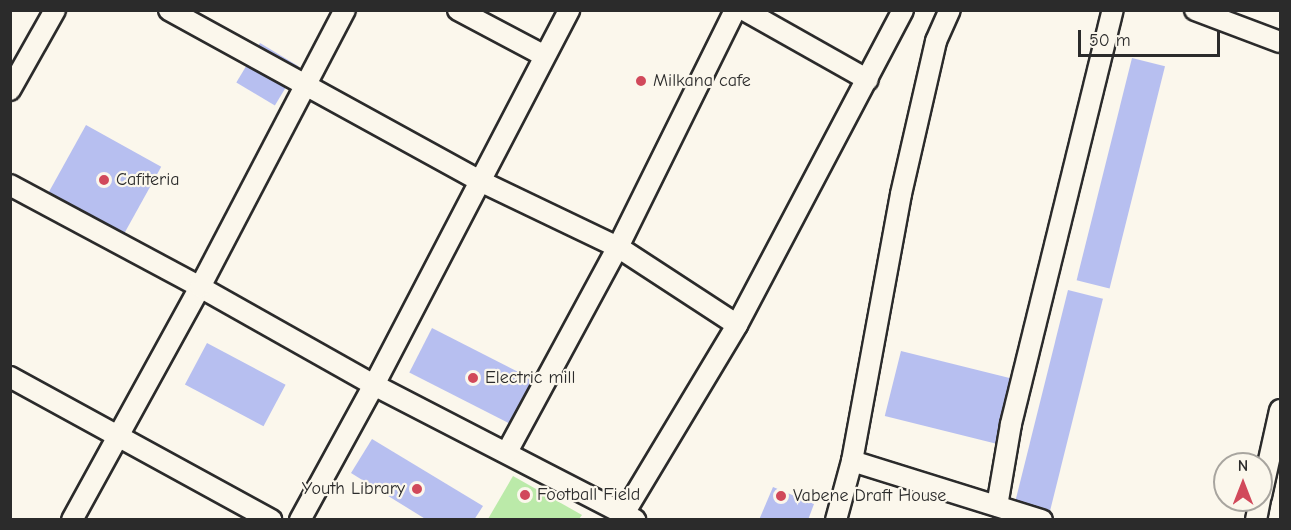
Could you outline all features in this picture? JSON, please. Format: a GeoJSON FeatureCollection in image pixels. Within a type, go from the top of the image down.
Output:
{"type":"FeatureCollection","features":[{"type":"Feature","properties":{"kind":"street"},"geometry":{"type":"LineString","coordinates":[[10,90],[54,10]]}},
{"type":"Feature","properties":{"kind":"street"},"geometry":{"type":"LineString","coordinates":[[169,10],[480,181],[618,247],[736,325]]}},
{"type":"Feature","properties":{"kind":"street"},"geometry":{"type":"LineString","coordinates":[[72,519],[200,287],[345,10]]}},
{"type":"Feature","properties":{"kind":"street"},"geometry":{"type":"LineString","coordinates":[[458,10],[545,56]]}},
{"type":"Feature","properties":{"kind":"street"},"geometry":{"type":"LineString","coordinates":[[300,519],[374,385],[569,10]]}},
{"type":"Feature","properties":{"kind":"street"},"geometry":{"type":"LineString","coordinates":[[507,452],[618,247],[735,10]]}},
{"type":"Feature","properties":{"kind":"street"},"geometry":{"type":"LineString","coordinates":[[744,10],[868,80]]}},
{"type":"Feature","properties":{"kind":"street"},"geometry":{"type":"LineString","coordinates":[[10,185],[200,287],[374,385],[507,452],[626,517],[736,325],[868,80],[903,10]]}},
{"type":"Feature","properties":{"kind":"street"},"geometry":{"type":"LineString","coordinates":[[836,519],[852,461],[901,194],[936,41],[950,10]]}},
{"type":"Feature","properties":{"kind":"street"},"geometry":{"type":"LineString","coordinates":[[997,506],[1011,424],[1113,10]]}},
{"type":"Feature","properties":{"kind":"street"},"geometry":{"type":"LineString","coordinates":[[1196,10],[1281,42]]}},
{"type":"Feature","properties":{"kind":"street"},"geometry":{"type":"LineString","coordinates":[[10,377],[119,434],[271,519]]}},
{"type":"Feature","properties":{"kind":"street"},"geometry":{"type":"LineString","coordinates":[[1271,452],[1281,410]]}},
{"type":"Feature","properties":{"kind":"street"},"geometry":{"type":"LineString","coordinates":[[852,461],[1042,519]]}},
{"type":"Feature","properties":{"kind":"green space","name":"Football Field"},"geometry":{"type":"Polygon","coordinates":[[[513,476],[582,515],[579,519],[488,519],[513,476]]]}},
{"type":"Feature","properties":{"kind":"building"},"geometry":{"type":"Polygon","coordinates":[[[260,43],[299,66],[275,106],[236,82],[260,43]]]}},
{"type":"Feature","properties":{"kind":"building"},"geometry":{"type":"Polygon","coordinates":[[[1132,58],[1165,66],[1110,288],[1077,280],[1132,58]]]}},
{"type":"Feature","properties":{"kind":"building","name":"Cafiteria"},"geometry":{"type":"Polygon","coordinates":[[[86,125],[161,167],[123,235],[48,193],[86,125]]]}},
{"type":"Feature","properties":{"kind":"building"},"geometry":{"type":"Polygon","coordinates":[[[1068,290],[1103,299],[1048,519],[1013,510],[1068,290]]]}},
{"type":"Feature","properties":{"kind":"building","name":"Electric mill"},"geometry":{"type":"Polygon","coordinates":[[[432,328],[538,382],[515,427],[409,373],[432,328]]]}},
{"type":"Feature","properties":{"kind":"building"},"geometry":{"type":"Polygon","coordinates":[[[207,343],[286,385],[264,426],[185,384],[207,343]]]}},
{"type":"Feature","properties":{"kind":"building"},"geometry":{"type":"Polygon","coordinates":[[[901,351],[1014,379],[997,444],[885,416],[901,351]]]}},
{"type":"Feature","properties":{"kind":"building","name":"Youth Library"},"geometry":{"type":"Polygon","coordinates":[[[372,439],[483,506],[474,520],[427,520],[351,473],[372,439]]]}},
{"type":"Feature","properties":{"kind":"building","name":"Vabene Draft House"},"geometry":{"type":"Polygon","coordinates":[[[773,487],[814,504],[808,520],[759,520],[773,487]]]}},
{"type":"Feature","properties":{"kind":"place","name":"Milkana cafe"},"geometry":{"type":"Point","coordinates":[641,81]}},
{"type":"Feature","properties":{"kind":"place","name":"Cafiteria"},"geometry":{"type":"Point","coordinates":[104,180]}},
{"type":"Feature","properties":{"kind":"place","name":"Electric mill"},"geometry":{"type":"Point","coordinates":[473,378]}},
{"type":"Feature","properties":{"kind":"place","name":"Youth Library"},"geometry":{"type":"Point","coordinates":[417,489]}},
{"type":"Feature","properties":{"kind":"place","name":"Football Field"},"geometry":{"type":"Point","coordinates":[525,495]}},
{"type":"Feature","properties":{"kind":"place","name":"Vabene Draft House"},"geometry":{"type":"Point","coordinates":[781,496]}}]}
